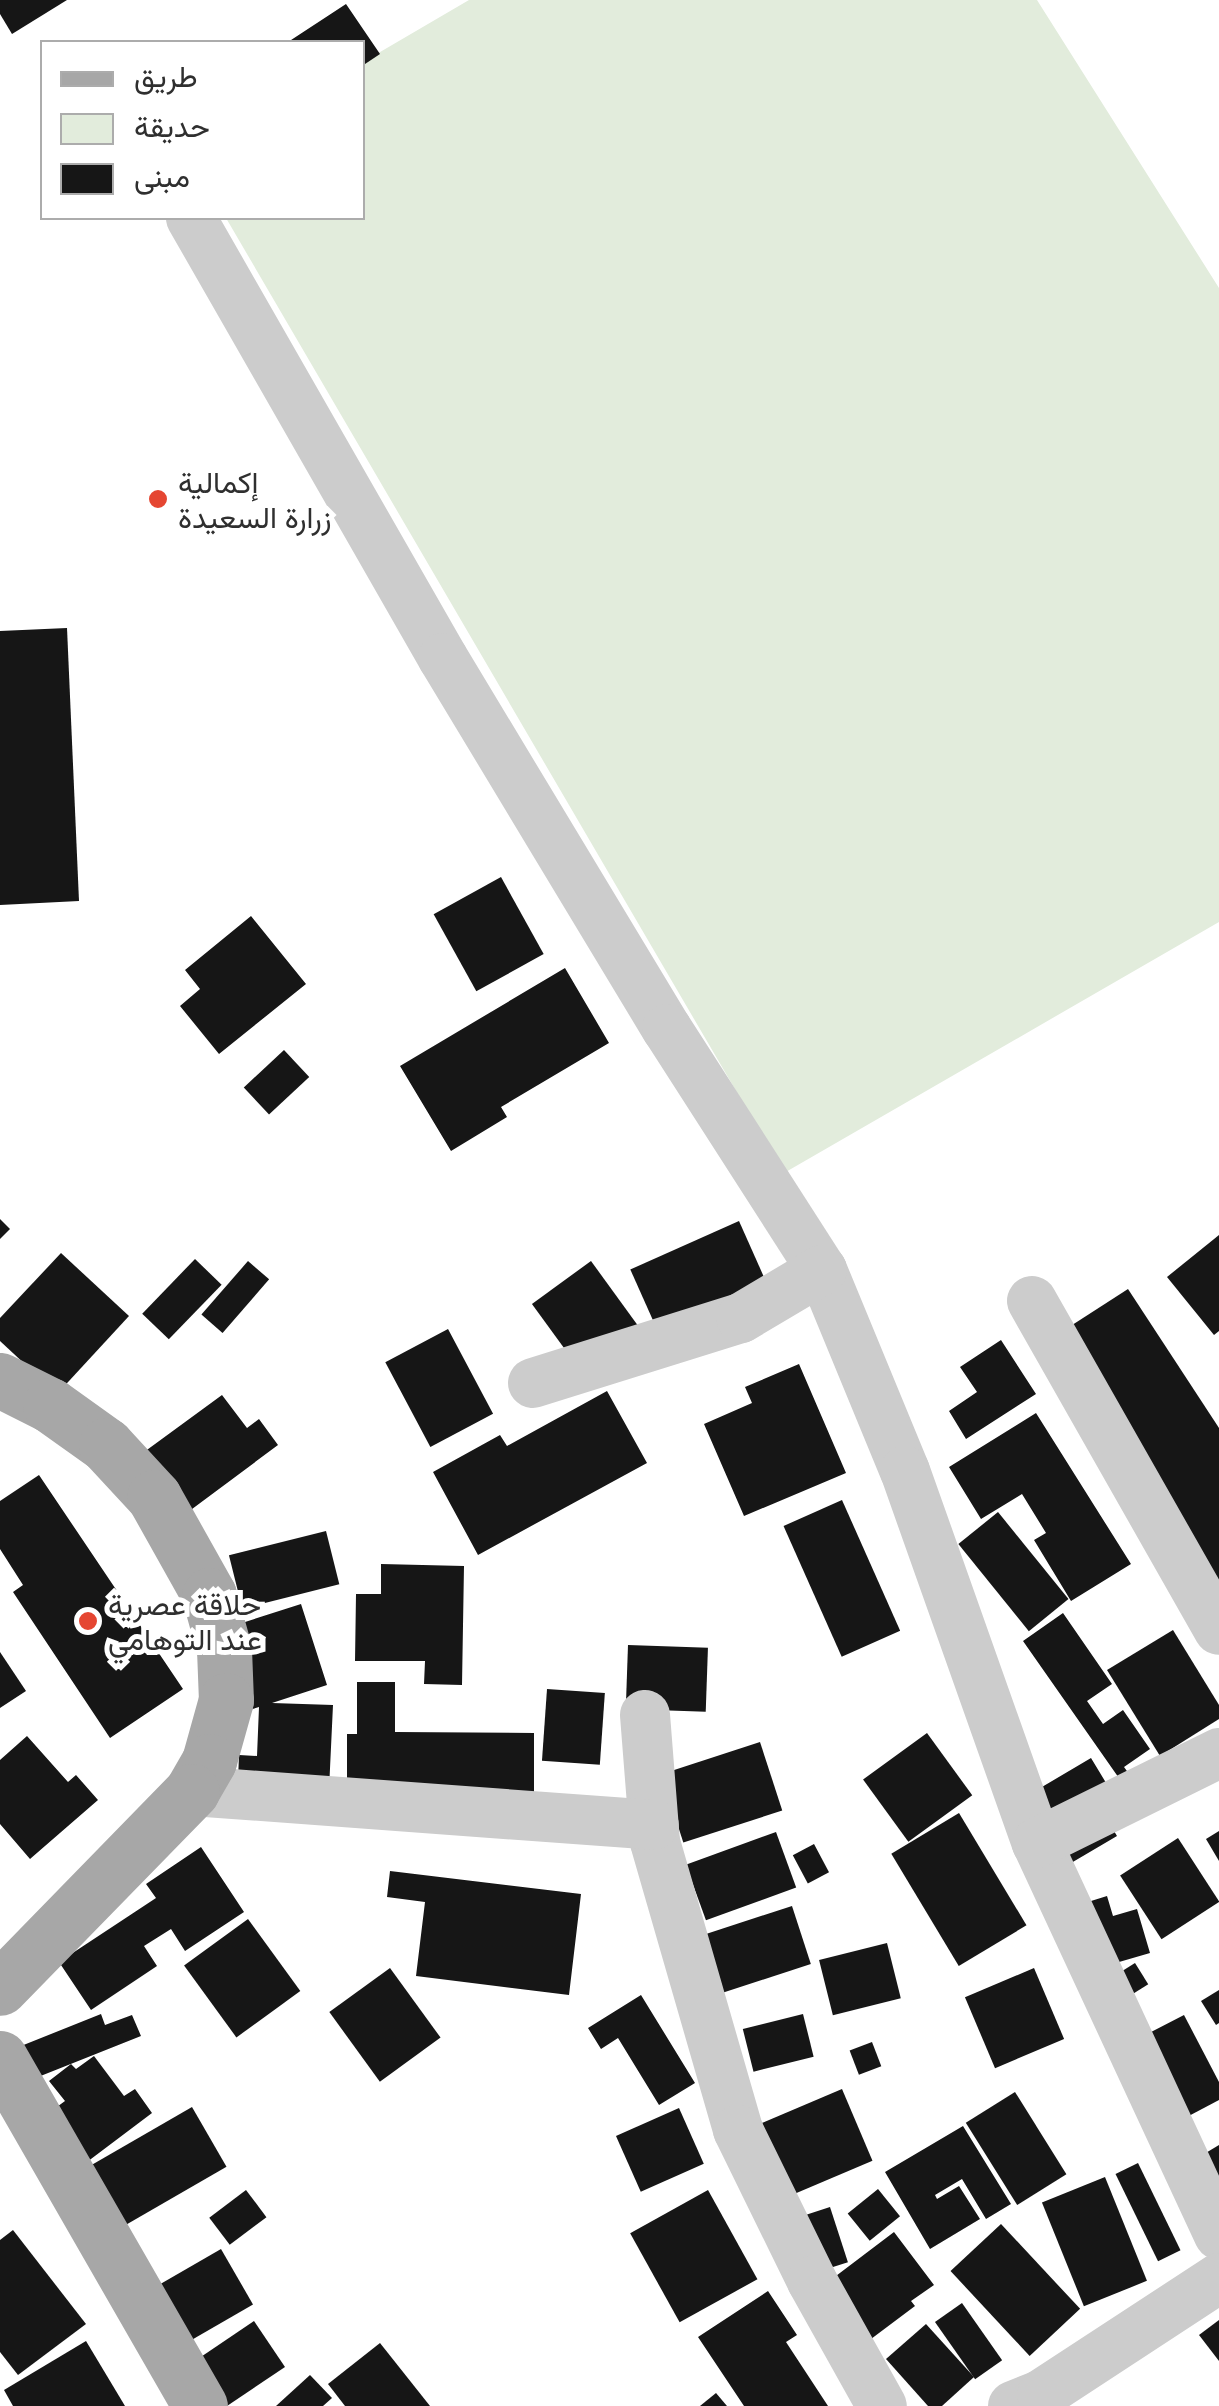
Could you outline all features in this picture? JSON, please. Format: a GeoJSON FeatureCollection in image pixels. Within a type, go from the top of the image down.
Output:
{"type":"FeatureCollection","features":[{"type":"Feature","properties":{"kind":"main road"},"geometry":{"type":"LineString","coordinates":[[0,1380],[50,1405],[106,1445],[154,1496],[209,1595],[224,1650],[226,1700],[209,1761],[192,1792],[0,1988]]}},
{"type":"Feature","properties":{"kind":"main road"},"geometry":{"type":"LineString","coordinates":[[0,2058],[200,2406]]}},
{"type":"Feature","properties":{"kind":"street"},"geometry":{"type":"LineString","coordinates":[[192,220],[443,658],[668,1029],[822,1270],[905,1471],[1037,1843],[1219,2236]]}},
{"type":"Feature","properties":{"kind":"street"},"geometry":{"type":"LineString","coordinates":[[533,1383],[741,1318],[822,1270]]}},
{"type":"Feature","properties":{"kind":"street"},"geometry":{"type":"LineString","coordinates":[[1032,1301],[1219,1630]]}},
{"type":"Feature","properties":{"kind":"street"},"geometry":{"type":"LineString","coordinates":[[646,1716],[654,1824],[738,2130],[812,2282],[882,2406]]}},
{"type":"Feature","properties":{"kind":"street"},"geometry":{"type":"LineString","coordinates":[[1037,1843],[1219,1753]]}},
{"type":"Feature","properties":{"kind":"street"},"geometry":{"type":"LineString","coordinates":[[192,1792],[654,1824]]}},
{"type":"Feature","properties":{"kind":"street"},"geometry":{"type":"LineString","coordinates":[[1013,2406],[1042,2394],[1219,2278]]}},
{"type":"Feature","properties":{"kind":"green space"},"geometry":{"type":"Polygon","coordinates":[[[469,0],[1037,0],[1219,288],[1219,922],[784,1173],[227,220],[365,220],[365,61],[469,0]]]}},
{"type":"Feature","properties":{"kind":"building"},"geometry":{"type":"Polygon","coordinates":[[[0,0],[67,0],[12,34],[0,14],[0,0]]]}},
{"type":"Feature","properties":{"kind":"building"},"geometry":{"type":"Polygon","coordinates":[[[346,4],[380,54],[365,64],[365,40],[291,40],[346,4]]]}},
{"type":"Feature","properties":{"kind":"building"},"geometry":{"type":"Polygon","coordinates":[[[67,628],[79,901],[0,905],[0,631],[67,628]]]}},
{"type":"Feature","properties":{"kind":"building"},"geometry":{"type":"Polygon","coordinates":[[[501,877],[544,954],[476,991],[434,914],[501,877]]]}},
{"type":"Feature","properties":{"kind":"building"},"geometry":{"type":"Polygon","coordinates":[[[251,916],[306,984],[219,1054],[180,1006],[200,989],[185,970],[251,916]]]}},
{"type":"Feature","properties":{"kind":"building"},"geometry":{"type":"Polygon","coordinates":[[[565,968],[609,1043],[501,1107],[507,1117],[451,1151],[400,1066],[565,968]]]}},
{"type":"Feature","properties":{"kind":"building"},"geometry":{"type":"Polygon","coordinates":[[[284,1050],[309,1077],[269,1115],[244,1088],[284,1050]]]}},
{"type":"Feature","properties":{"kind":"building"},"geometry":{"type":"Polygon","coordinates":[[[0,1219],[10,1229],[0,1239],[0,1219]]]}},
{"type":"Feature","properties":{"kind":"building"},"geometry":{"type":"Polygon","coordinates":[[[739,1221],[767,1285],[659,1333],[630,1269],[739,1221]]]}},
{"type":"Feature","properties":{"kind":"building"},"geometry":{"type":"Polygon","coordinates":[[[1219,1235],[1219,1331],[1214,1335],[1167,1277],[1219,1235]]]}},
{"type":"Feature","properties":{"kind":"building"},"geometry":{"type":"Polygon","coordinates":[[[61,1253],[129,1316],[57,1394],[0,1341],[0,1318],[61,1253]]]}},
{"type":"Feature","properties":{"kind":"building"},"geometry":{"type":"Polygon","coordinates":[[[195,1259],[222,1285],[169,1339],[142,1314],[195,1259]]]}},
{"type":"Feature","properties":{"kind":"building"},"geometry":{"type":"Polygon","coordinates":[[[248,1261],[269,1279],[223,1333],[201,1315],[248,1261]]]}},
{"type":"Feature","properties":{"kind":"building"},"geometry":{"type":"Polygon","coordinates":[[[591,1261],[640,1329],[581,1372],[532,1304],[591,1261]]]}},
{"type":"Feature","properties":{"kind":"building"},"geometry":{"type":"Polygon","coordinates":[[[1128,1289],[1219,1428],[1219,1594],[1052,1338],[1128,1289]]]}},
{"type":"Feature","properties":{"kind":"building"},"geometry":{"type":"Polygon","coordinates":[[[448,1329],[493,1414],[430,1447],[385,1362],[448,1329]]]}},
{"type":"Feature","properties":{"kind":"building"},"geometry":{"type":"Polygon","coordinates":[[[1001,1340],[1036,1394],[966,1439],[949,1411],[977,1392],[960,1367],[1001,1340]]]}},
{"type":"Feature","properties":{"kind":"building"},"geometry":{"type":"Polygon","coordinates":[[[799,1364],[846,1473],[744,1516],[704,1424],[752,1403],[745,1387],[799,1364]]]}},
{"type":"Feature","properties":{"kind":"building"},"geometry":{"type":"Polygon","coordinates":[[[607,1391],[647,1463],[478,1555],[433,1472],[500,1435],[507,1446],[607,1391]]]}},
{"type":"Feature","properties":{"kind":"building"},"geometry":{"type":"Polygon","coordinates":[[[222,1395],[247,1428],[259,1419],[278,1445],[184,1515],[140,1455],[222,1395]]]}},
{"type":"Feature","properties":{"kind":"building"},"geometry":{"type":"Polygon","coordinates":[[[1036,1413],[1131,1564],[1071,1601],[1034,1540],[1046,1533],[1022,1494],[981,1519],[949,1467],[1036,1413]]]}},
{"type":"Feature","properties":{"kind":"building"},"geometry":{"type":"Polygon","coordinates":[[[39,1475],[183,1689],[110,1738],[13,1592],[23,1585],[0,1549],[0,1501],[39,1475]]]}},
{"type":"Feature","properties":{"kind":"building"},"geometry":{"type":"Polygon","coordinates":[[[842,1500],[900,1631],[842,1657],[784,1526],[842,1500]]]}},
{"type":"Feature","properties":{"kind":"building"},"geometry":{"type":"Polygon","coordinates":[[[998,1512],[1068,1599],[1029,1631],[958,1544],[998,1512]]]}},
{"type":"Feature","properties":{"kind":"building"},"geometry":{"type":"Polygon","coordinates":[[[326,1531],[339,1584],[242,1609],[229,1555],[326,1531]]]}},
{"type":"Feature","properties":{"kind":"building"},"geometry":{"type":"Polygon","coordinates":[[[381,1564],[464,1566],[462,1685],[424,1684],[425,1661],[355,1661],[356,1594],[381,1594],[381,1564]]]}},
{"type":"Feature","properties":{"kind":"building"},"geometry":{"type":"Polygon","coordinates":[[[301,1604],[327,1685],[272,1703],[333,1705],[328,1811],[237,1806],[239,1755],[257,1756],[259,1707],[246,1711],[220,1630],[301,1604]]]}},
{"type":"Feature","properties":{"kind":"building"},"geometry":{"type":"Polygon","coordinates":[[[1063,1613],[1112,1684],[1087,1701],[1103,1724],[1123,1710],[1150,1749],[1124,1767],[1137,1785],[1142,1811],[1023,1641],[1063,1613]]]}},
{"type":"Feature","properties":{"kind":"building"},"geometry":{"type":"Polygon","coordinates":[[[1173,1630],[1219,1705],[1219,1719],[1160,1756],[1107,1670],[1173,1630]]]}},
{"type":"Feature","properties":{"kind":"building"},"geometry":{"type":"Polygon","coordinates":[[[628,1645],[708,1648],[706,1712],[626,1709],[628,1645]]]}},
{"type":"Feature","properties":{"kind":"building"},"geometry":{"type":"Polygon","coordinates":[[[0,1652],[26,1691],[0,1708],[0,1652]]]}},
{"type":"Feature","properties":{"kind":"building"},"geometry":{"type":"Polygon","coordinates":[[[357,1682],[395,1682],[395,1732],[534,1733],[534,1817],[347,1817],[347,1734],[357,1734],[357,1682]]]}},
{"type":"Feature","properties":{"kind":"building"},"geometry":{"type":"Polygon","coordinates":[[[547,1689],[605,1693],[600,1765],[542,1761],[547,1689]]]}},
{"type":"Feature","properties":{"kind":"building"},"geometry":{"type":"Polygon","coordinates":[[[927,1733],[972,1795],[908,1842],[863,1779],[927,1733]]]}},
{"type":"Feature","properties":{"kind":"building"},"geometry":{"type":"Polygon","coordinates":[[[27,1736],[68,1782],[76,1775],[98,1800],[30,1859],[0,1824],[0,1760],[27,1736]]]}},
{"type":"Feature","properties":{"kind":"building"},"geometry":{"type":"Polygon","coordinates":[[[760,1742],[782,1810],[683,1843],[661,1774],[760,1742]]]}},
{"type":"Feature","properties":{"kind":"building"},"geometry":{"type":"Polygon","coordinates":[[[1091,1758],[1114,1796],[1099,1806],[1117,1836],[1066,1866],[1025,1797],[1091,1758]]]}},
{"type":"Feature","properties":{"kind":"building"},"geometry":{"type":"Polygon","coordinates":[[[959,1813],[1026,1925],[959,1966],[891,1854],[959,1813]]]}},
{"type":"Feature","properties":{"kind":"building"},"geometry":{"type":"Polygon","coordinates":[[[1219,1831],[1219,1861],[1206,1839],[1219,1831]]]}},
{"type":"Feature","properties":{"kind":"building"},"geometry":{"type":"Polygon","coordinates":[[[776,1832],[796,1887],[706,1920],[686,1865],[776,1832]]]}},
{"type":"Feature","properties":{"kind":"building"},"geometry":{"type":"Polygon","coordinates":[[[1178,1838],[1219,1902],[1162,1939],[1120,1876],[1178,1838]]]}},
{"type":"Feature","properties":{"kind":"building"},"geometry":{"type":"Polygon","coordinates":[[[814,1844],[829,1872],[808,1884],[793,1855],[814,1844]]]}},
{"type":"Feature","properties":{"kind":"building"},"geometry":{"type":"Polygon","coordinates":[[[201,1847],[244,1912],[185,1951],[171,1929],[144,1946],[157,1966],[91,2010],[59,1962],[156,1898],[146,1884],[201,1847]]]}},
{"type":"Feature","properties":{"kind":"building"},"geometry":{"type":"Polygon","coordinates":[[[390,1871],[581,1894],[569,1995],[416,1976],[425,1902],[387,1897],[390,1871]]]}},
{"type":"Feature","properties":{"kind":"building"},"geometry":{"type":"Polygon","coordinates":[[[1107,1896],[1113,1916],[1137,1909],[1150,1953],[1095,1969],[1075,1906],[1107,1896]]]}},
{"type":"Feature","properties":{"kind":"building"},"geometry":{"type":"Polygon","coordinates":[[[792,1906],[811,1964],[720,1994],[701,1936],[792,1906]]]}},
{"type":"Feature","properties":{"kind":"building"},"geometry":{"type":"Polygon","coordinates":[[[248,1919],[300,1991],[236,2037],[184,1965],[248,1919]]]}},
{"type":"Feature","properties":{"kind":"building"},"geometry":{"type":"Polygon","coordinates":[[[887,1943],[901,1998],[833,2015],[819,1960],[887,1943]]]}},
{"type":"Feature","properties":{"kind":"building"},"geometry":{"type":"Polygon","coordinates":[[[1135,1963],[1148,1984],[1108,2010],[1094,1988],[1135,1963]]]}},
{"type":"Feature","properties":{"kind":"building"},"geometry":{"type":"Polygon","coordinates":[[[390,1968],[441,2038],[380,2082],[329,2012],[390,1968]]]}},
{"type":"Feature","properties":{"kind":"building"},"geometry":{"type":"Polygon","coordinates":[[[1034,1968],[1064,2039],[995,2068],[965,1997],[1034,1968]]]}},
{"type":"Feature","properties":{"kind":"building"},"geometry":{"type":"Polygon","coordinates":[[[1219,1990],[1219,2023],[1216,2025],[1201,2001],[1219,1990]]]}},
{"type":"Feature","properties":{"kind":"building"},"geometry":{"type":"Polygon","coordinates":[[[641,1995],[695,2083],[659,2105],[618,2038],[601,2049],[588,2028],[641,1995]]]}},
{"type":"Feature","properties":{"kind":"building"},"geometry":{"type":"Polygon","coordinates":[[[101,2014],[105,2025],[132,2015],[141,2036],[28,2081],[16,2048],[101,2014]]]}},
{"type":"Feature","properties":{"kind":"building"},"geometry":{"type":"Polygon","coordinates":[[[803,2014],[814,2057],[753,2072],[743,2029],[803,2014]]]}},
{"type":"Feature","properties":{"kind":"building"},"geometry":{"type":"Polygon","coordinates":[[[1184,2015],[1219,2082],[1219,2100],[1166,2128],[1124,2046],[1184,2015]]]}},
{"type":"Feature","properties":{"kind":"building"},"geometry":{"type":"Polygon","coordinates":[[[872,2042],[881,2066],[859,2075],[850,2051],[872,2042]]]}},
{"type":"Feature","properties":{"kind":"building"},"geometry":{"type":"Polygon","coordinates":[[[94,2056],[124,2096],[135,2089],[152,2113],[83,2165],[46,2115],[65,2101],[49,2081],[71,2064],[76,2069],[94,2056]]]}},
{"type":"Feature","properties":{"kind":"building"},"geometry":{"type":"Polygon","coordinates":[[[842,2089],[872,2161],[792,2195],[762,2123],[842,2089]]]}},
{"type":"Feature","properties":{"kind":"building"},"geometry":{"type":"Polygon","coordinates":[[[1015,2092],[1066,2174],[1017,2205],[966,2123],[1015,2092]]]}},
{"type":"Feature","properties":{"kind":"building"},"geometry":{"type":"Polygon","coordinates":[[[192,2107],[226,2167],[113,2232],[79,2172],[192,2107]]]}},
{"type":"Feature","properties":{"kind":"building"},"geometry":{"type":"Polygon","coordinates":[[[679,2108],[704,2164],[641,2192],[616,2136],[679,2108]]]}},
{"type":"Feature","properties":{"kind":"building"},"geometry":{"type":"Polygon","coordinates":[[[963,2126],[1011,2204],[986,2219],[962,2179],[935,2195],[937,2199],[959,2186],[980,2219],[930,2249],[885,2172],[963,2126]]]}},
{"type":"Feature","properties":{"kind":"building"},"geometry":{"type":"Polygon","coordinates":[[[1219,2145],[1219,2210],[1189,2163],[1219,2145]]]}},
{"type":"Feature","properties":{"kind":"building"},"geometry":{"type":"Polygon","coordinates":[[[1138,2163],[1181,2250],[1158,2261],[1116,2174],[1138,2163]]]}},
{"type":"Feature","properties":{"kind":"building"},"geometry":{"type":"Polygon","coordinates":[[[1105,2177],[1147,2281],[1084,2306],[1042,2202],[1105,2177]]]}},
{"type":"Feature","properties":{"kind":"building"},"geometry":{"type":"Polygon","coordinates":[[[878,2189],[900,2216],[870,2241],[848,2214],[878,2189]]]}},
{"type":"Feature","properties":{"kind":"building"},"geometry":{"type":"Polygon","coordinates":[[[246,2190],[266,2217],[230,2245],[209,2218],[246,2190]]]}},
{"type":"Feature","properties":{"kind":"building"},"geometry":{"type":"Polygon","coordinates":[[[708,2190],[757,2279],[680,2322],[630,2233],[708,2190]]]}},
{"type":"Feature","properties":{"kind":"building"},"geometry":{"type":"Polygon","coordinates":[[[830,2207],[848,2262],[820,2271],[802,2216],[830,2207]]]}},
{"type":"Feature","properties":{"kind":"building"},"geometry":{"type":"Polygon","coordinates":[[[1001,2224],[1080,2309],[1030,2356],[951,2271],[1001,2224]]]}},
{"type":"Feature","properties":{"kind":"building"},"geometry":{"type":"Polygon","coordinates":[[[13,2230],[86,2324],[18,2375],[0,2352],[0,2240],[13,2230]]]}},
{"type":"Feature","properties":{"kind":"building"},"geometry":{"type":"Polygon","coordinates":[[[894,2232],[934,2285],[911,2301],[915,2306],[871,2339],[828,2282],[894,2232]]]}},
{"type":"Feature","properties":{"kind":"building"},"geometry":{"type":"Polygon","coordinates":[[[221,2249],[253,2304],[192,2339],[160,2284],[221,2249]]]}},
{"type":"Feature","properties":{"kind":"building"},"geometry":{"type":"Polygon","coordinates":[[[768,2291],[797,2335],[786,2342],[828,2406],[744,2406],[698,2337],[768,2291]]]}},
{"type":"Feature","properties":{"kind":"building"},"geometry":{"type":"Polygon","coordinates":[[[962,2303],[1002,2360],[975,2379],[935,2322],[962,2303]]]}},
{"type":"Feature","properties":{"kind":"building"},"geometry":{"type":"Polygon","coordinates":[[[1219,2320],[1219,2361],[1199,2335],[1219,2320]]]}},
{"type":"Feature","properties":{"kind":"building"},"geometry":{"type":"Polygon","coordinates":[[[254,2321],[285,2367],[227,2406],[186,2367],[254,2321]]]}},
{"type":"Feature","properties":{"kind":"building"},"geometry":{"type":"Polygon","coordinates":[[[926,2324],[974,2377],[942,2406],[928,2406],[886,2359],[926,2324]]]}},
{"type":"Feature","properties":{"kind":"building"},"geometry":{"type":"Polygon","coordinates":[[[86,2341],[125,2406],[13,2406],[4,2390],[86,2341]]]}},
{"type":"Feature","properties":{"kind":"building"},"geometry":{"type":"Polygon","coordinates":[[[380,2343],[430,2406],[345,2406],[328,2384],[380,2343]]]}},
{"type":"Feature","properties":{"kind":"building"},"geometry":{"type":"Polygon","coordinates":[[[310,2375],[332,2398],[323,2406],[276,2406],[310,2375]]]}},
{"type":"Feature","properties":{"kind":"building"},"geometry":{"type":"Polygon","coordinates":[[[716,2393],[727,2406],[700,2406],[716,2393]]]}},
{"type":"Feature","properties":{"kind":"place","name":"إكمالية زرارة السعيدة"},"geometry":{"type":"Point","coordinates":[158,499]}},
{"type":"Feature","properties":{"kind":"place","name":"حلاقة عصرية عند التوهامي"},"geometry":{"type":"Point","coordinates":[88,1621]}}]}
